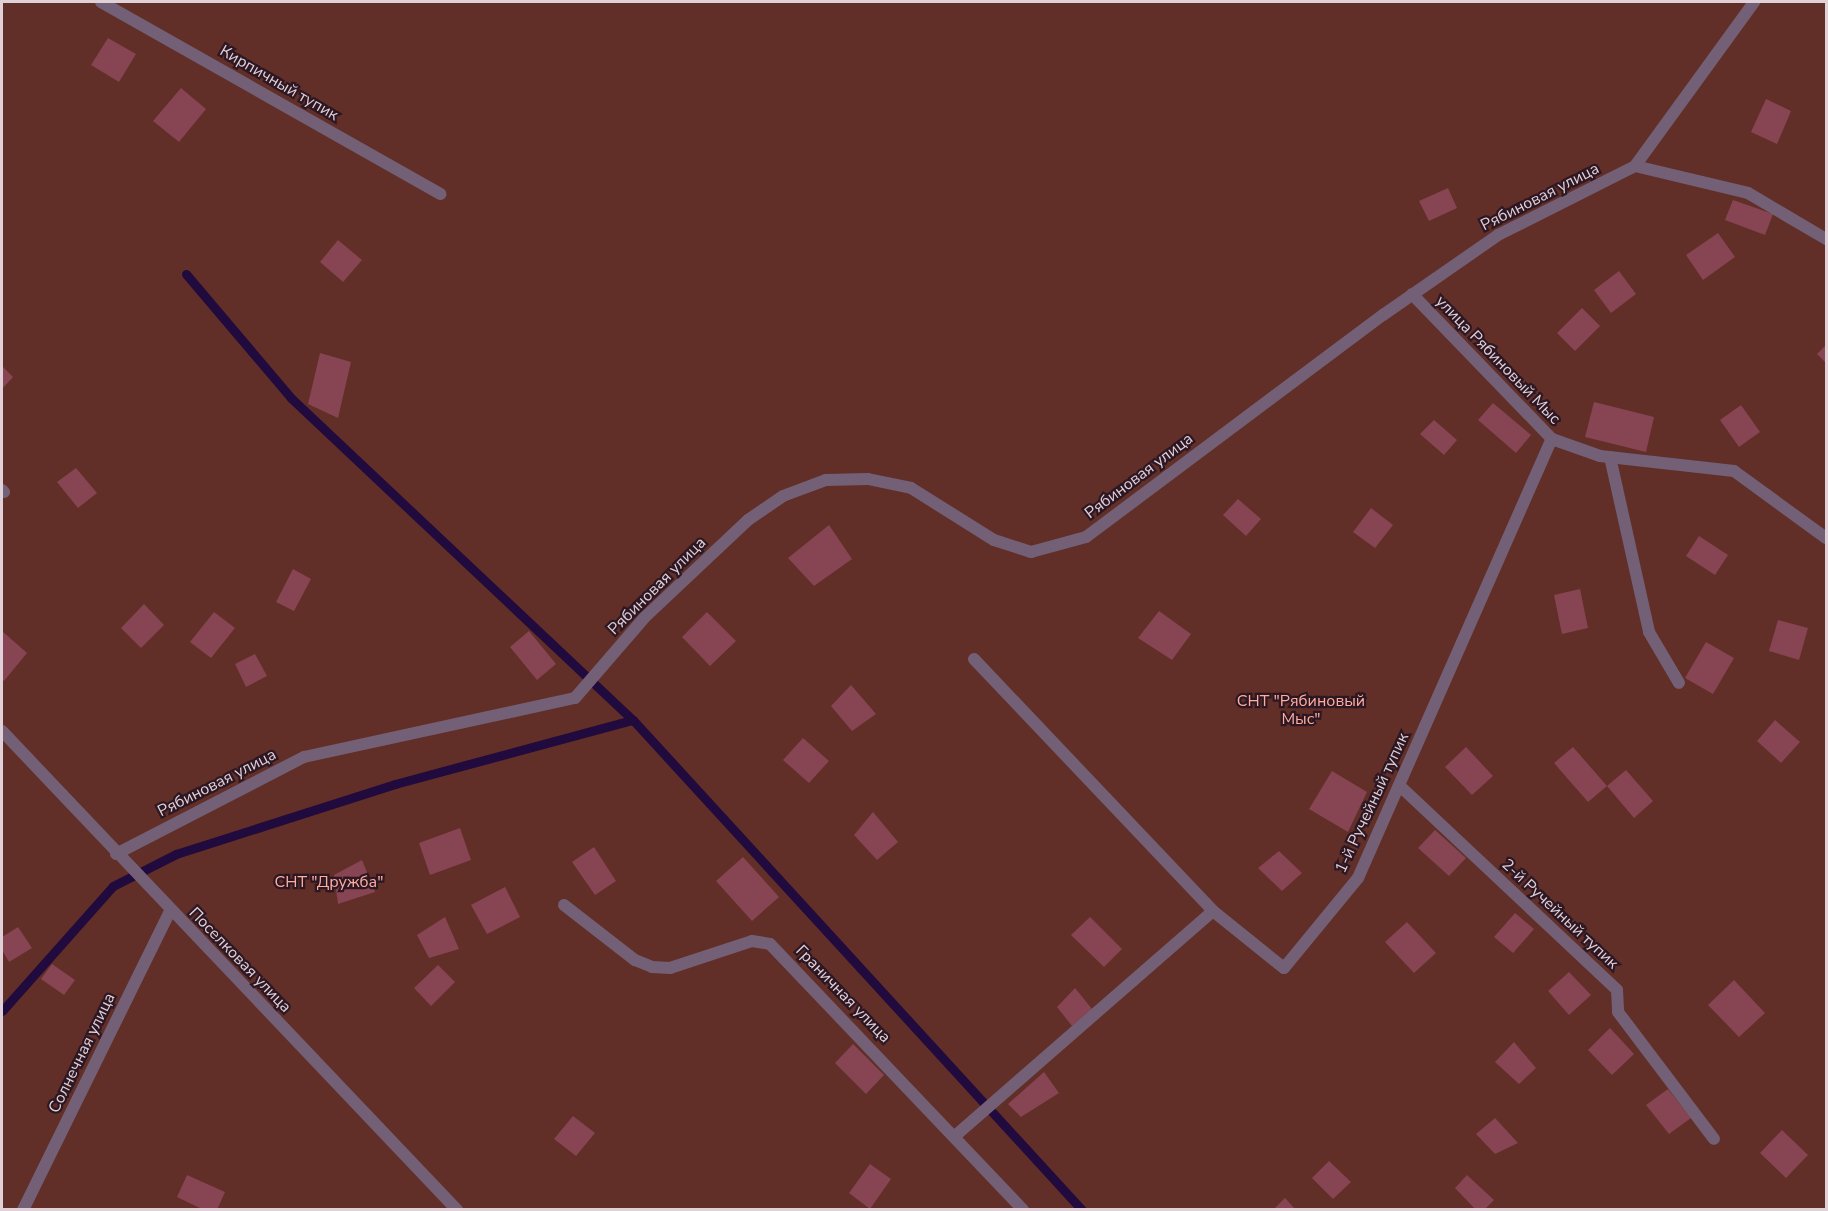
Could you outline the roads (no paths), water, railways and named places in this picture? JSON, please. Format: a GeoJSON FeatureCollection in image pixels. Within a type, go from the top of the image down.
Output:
{"type":"FeatureCollection","features":[{"type":"Feature","properties":{"kind":"street","name":"Кирпичный тупик"},"geometry":{"type":"LineString","coordinates":[[101,2],[440,194]]}},
{"type":"Feature","properties":{"kind":"street","name":"Рябиновая улица"},"geometry":{"type":"LineString","coordinates":[[117,854],[304,757],[575,698],[645,617],[748,520],[783,496],[826,480],[868,479],[911,488],[994,540],[1031,552],[1086,537],[1412,294],[1498,235],[1635,166],[1754,2]]}},
{"type":"Feature","properties":{"kind":"street"},"geometry":{"type":"LineString","coordinates":[[1635,166],[1748,193],[1827,239]]}},
{"type":"Feature","properties":{"kind":"street","name":"улица Рябиновый Мыс"},"geometry":{"type":"LineString","coordinates":[[1412,294],[1552,439],[1610,457],[1734,471],[1827,538]]}},
{"type":"Feature","properties":{"kind":"street","name":"1-й Ручейный тупик"},"geometry":{"type":"LineString","coordinates":[[1213,911],[1284,968],[1358,878],[1401,787],[1552,439]]}},
{"type":"Feature","properties":{"kind":"street"},"geometry":{"type":"LineString","coordinates":[[1610,457],[1649,632],[1679,683]]}},
{"type":"Feature","properties":{"kind":"street"},"geometry":{"type":"LineString","coordinates":[[955,1136],[1213,911],[974,659]]}},
{"type":"Feature","properties":{"kind":"street","name":"Поселковая улица"},"geometry":{"type":"LineString","coordinates":[[2,731],[170,911],[457,1209]]}},
{"type":"Feature","properties":{"kind":"street","name":"2-й Ручейный тупик"},"geometry":{"type":"LineString","coordinates":[[1401,787],[1617,990],[1618,1012],[1714,1139]]}},
{"type":"Feature","properties":{"kind":"street","name":"Граничная улица"},"geometry":{"type":"LineString","coordinates":[[564,905],[635,960],[652,967],[670,968],[752,941],[770,944],[1023,1209]]}},
{"type":"Feature","properties":{"kind":"street","name":"Солнечная улица"},"geometry":{"type":"LineString","coordinates":[[23,1209],[170,911]]}},
{"type":"Feature","properties":{"kind":"waterway"},"geometry":{"type":"LineString","coordinates":[[186,274],[291,398],[633,720],[1082,1210]]}},
{"type":"Feature","properties":{"kind":"waterway"},"geometry":{"type":"LineString","coordinates":[[2,1011],[113,886],[176,854],[395,784],[633,720]]}},
{"type":"Feature","properties":{"kind":"park label","name":"СНТ \"Рябиновый Мыс\""},"geometry":{"type":"Point","coordinates":[1301,710]}},
{"type":"Feature","properties":{"kind":"park label","name":"СНТ \"Дружба\""},"geometry":{"type":"Point","coordinates":[329,882]}}]}
